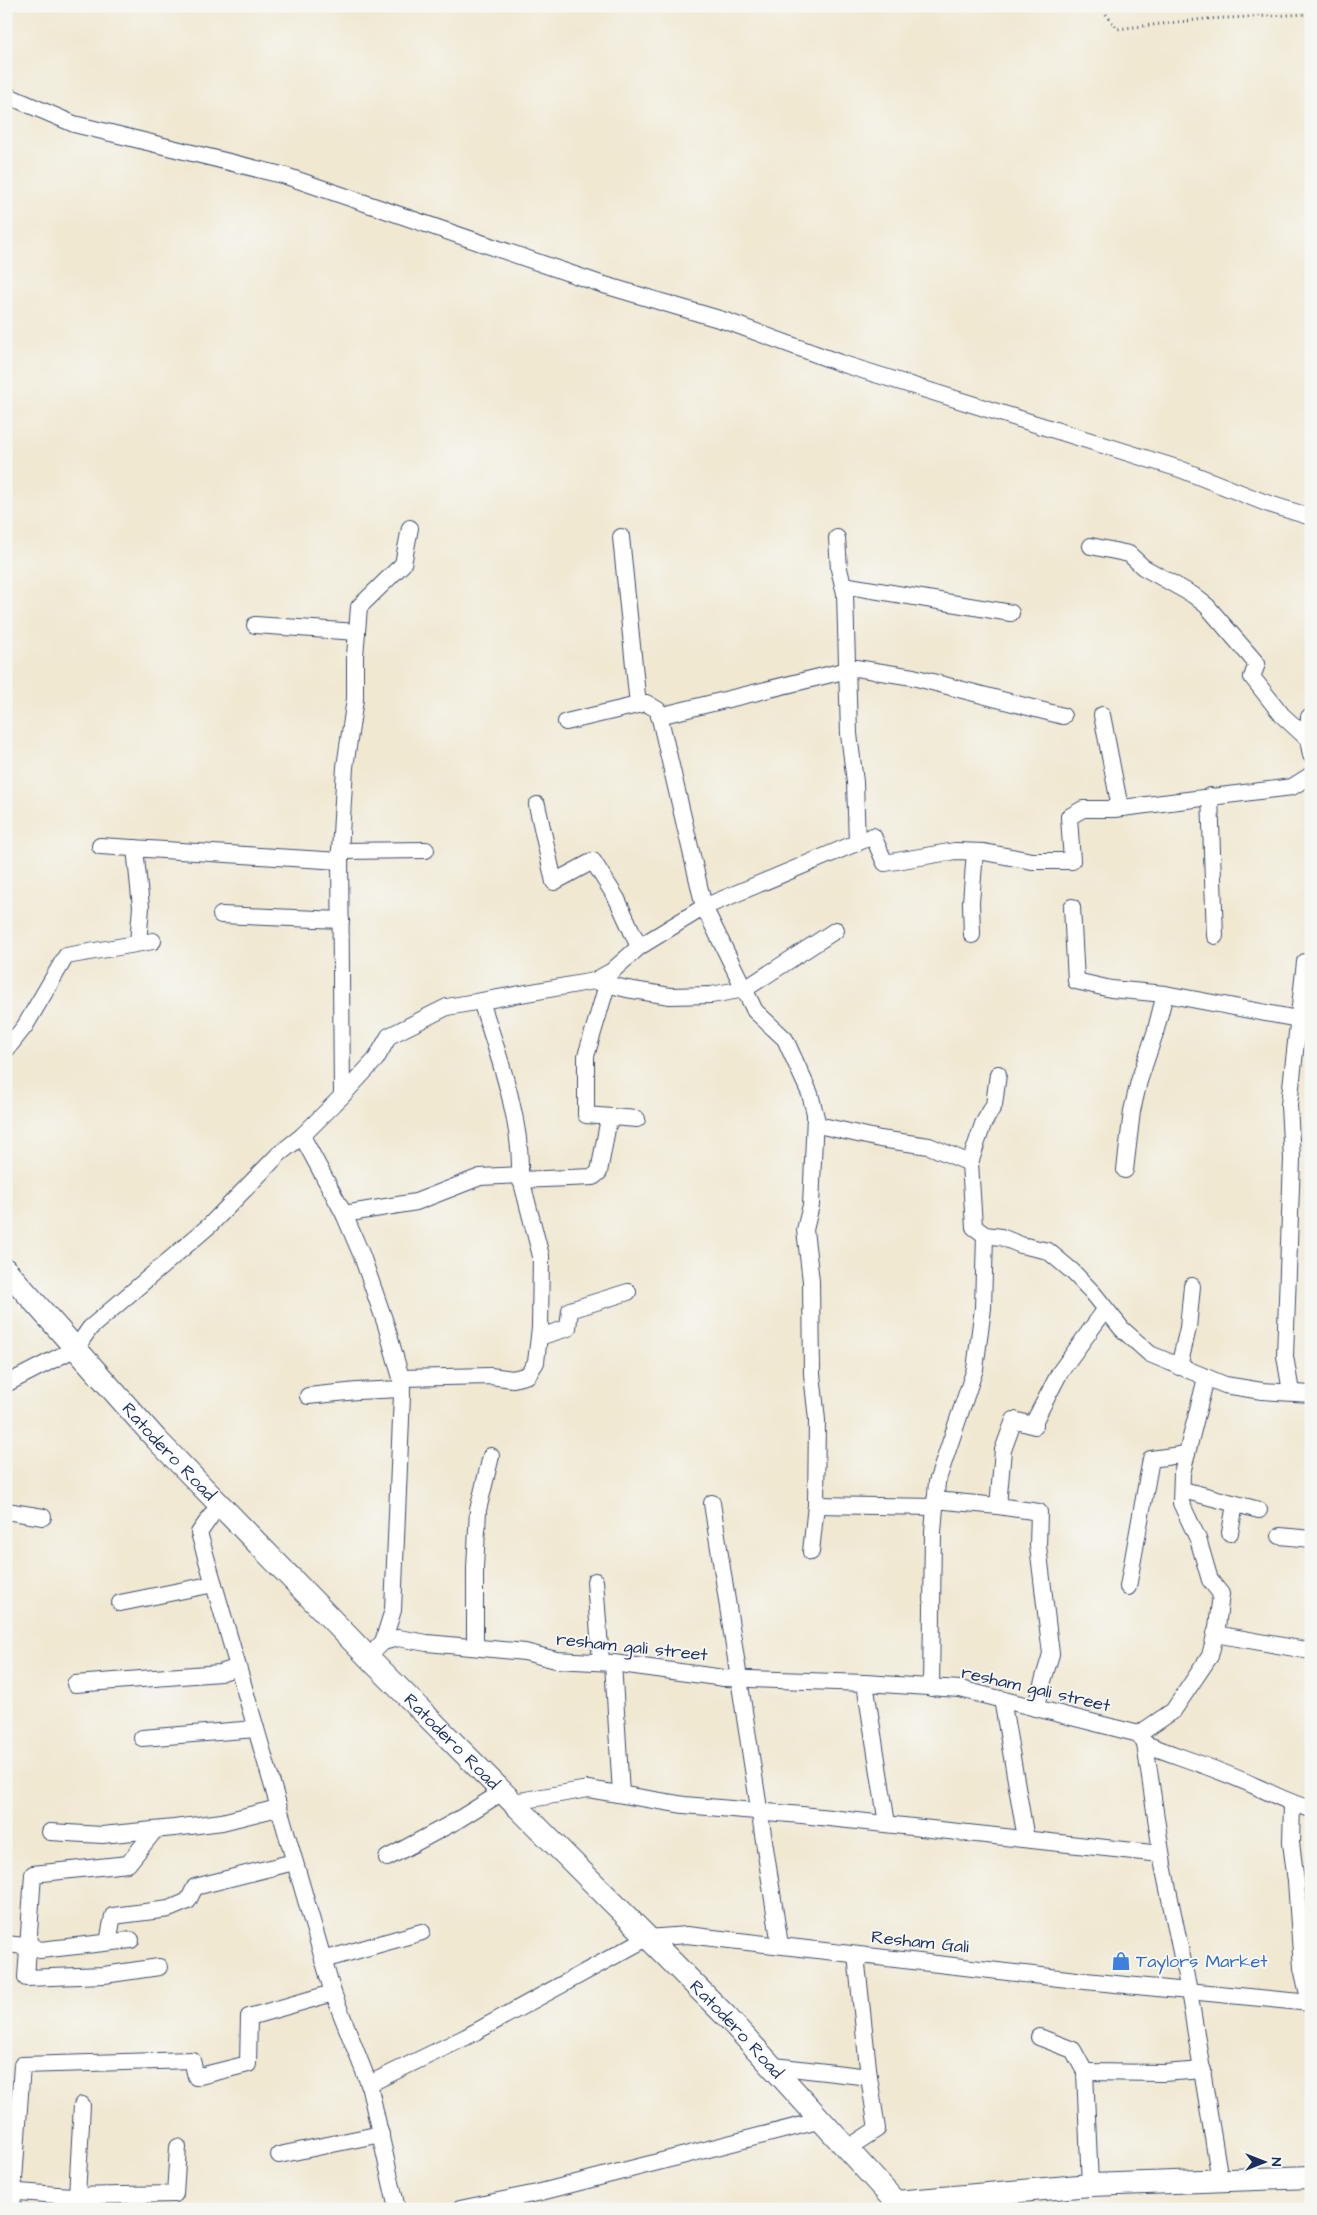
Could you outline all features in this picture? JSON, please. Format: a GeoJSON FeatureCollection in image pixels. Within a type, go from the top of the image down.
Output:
{"type":"FeatureCollection","features":[{"type":"Feature","properties":{"kind":"main road","name":"Ratodero Road"},"geometry":{"type":"LineString","coordinates":[[6,1270],[156,1439],[220,1504],[376,1649],[509,1797],[774,2066],[899,2206]]}},
{"type":"Feature","properties":{"kind":"main road"},"geometry":{"type":"LineString","coordinates":[[899,2206],[1090,2185],[1311,2177]]}},
{"type":"Feature","properties":{"kind":"street"},"geometry":{"type":"LineString","coordinates":[[6,95],[74,124],[286,176],[601,284],[729,322],[840,363],[1180,469],[1266,503],[1311,517]]}},
{"type":"Feature","properties":{"kind":"street"},"geometry":{"type":"LineString","coordinates":[[342,1096],[340,856],[345,767],[355,699],[359,607],[403,564],[410,528]]}},
{"type":"Feature","properties":{"kind":"street"},"geometry":{"type":"LineString","coordinates":[[621,537],[638,705]]}},
{"type":"Feature","properties":{"kind":"street"},"geometry":{"type":"LineString","coordinates":[[838,538],[839,569],[845,592],[849,734],[855,782],[857,843]]}},
{"type":"Feature","properties":{"kind":"street"},"geometry":{"type":"LineString","coordinates":[[1091,546],[1129,554],[1143,567],[1193,595],[1206,606],[1257,664],[1252,677],[1309,747]]}},
{"type":"Feature","properties":{"kind":"street"},"geometry":{"type":"LineString","coordinates":[[843,585],[1011,613]]}},
{"type":"Feature","properties":{"kind":"street"},"geometry":{"type":"LineString","coordinates":[[255,625],[357,632]]}},
{"type":"Feature","properties":{"kind":"street"},"geometry":{"type":"LineString","coordinates":[[659,716],[856,668],[913,677],[1063,716]]}},
{"type":"Feature","properties":{"kind":"street"},"geometry":{"type":"LineString","coordinates":[[566,722],[646,703],[658,710],[704,907],[755,1011],[785,1039],[804,1077],[818,1125],[880,1139],[929,1146],[970,1163]]}},
{"type":"Feature","properties":{"kind":"street"},"geometry":{"type":"LineString","coordinates":[[1102,715],[1120,808]]}},
{"type":"Feature","properties":{"kind":"street"},"geometry":{"type":"LineString","coordinates":[[1309,747],[1309,718],[1311,717]]}},
{"type":"Feature","properties":{"kind":"street"},"geometry":{"type":"LineString","coordinates":[[637,1119],[586,1116],[586,1056],[601,983],[639,946],[704,907],[873,836],[885,863],[955,851],[975,852],[1032,862],[1072,861],[1069,817],[1082,809],[1120,808],[1292,787],[1311,775]]}},
{"type":"Feature","properties":{"kind":"street"},"geometry":{"type":"LineString","coordinates":[[1210,796],[1216,936]]}},
{"type":"Feature","properties":{"kind":"street"},"geometry":{"type":"LineString","coordinates":[[537,806],[554,882],[593,861],[617,899],[639,946]]}},
{"type":"Feature","properties":{"kind":"street"},"geometry":{"type":"LineString","coordinates":[[100,846],[340,856],[426,850]]}},
{"type":"Feature","properties":{"kind":"street"},"geometry":{"type":"LineString","coordinates":[[6,1050],[24,1026],[66,956],[145,942],[135,848]]}},
{"type":"Feature","properties":{"kind":"street"},"geometry":{"type":"LineString","coordinates":[[972,935],[971,902],[975,852]]}},
{"type":"Feature","properties":{"kind":"street"},"geometry":{"type":"LineString","coordinates":[[1072,907],[1076,981],[1111,989],[1165,994],[1298,1019]]}},
{"type":"Feature","properties":{"kind":"street"},"geometry":{"type":"LineString","coordinates":[[221,916],[341,920]]}},
{"type":"Feature","properties":{"kind":"street"},"geometry":{"type":"LineString","coordinates":[[6,1384],[76,1348],[90,1328],[210,1225],[279,1154],[302,1136],[376,1060],[389,1036],[447,1007],[601,983],[670,996],[711,995],[745,989],[836,930]]}},
{"type":"Feature","properties":{"kind":"street"},"geometry":{"type":"LineString","coordinates":[[1291,1392],[1285,1356],[1292,1159],[1289,1105],[1298,1019],[1306,985],[1305,962]]}},
{"type":"Feature","properties":{"kind":"street"},"geometry":{"type":"LineString","coordinates":[[1125,1170],[1132,1111],[1165,994]]}},
{"type":"Feature","properties":{"kind":"street"},"geometry":{"type":"LineString","coordinates":[[308,1396],[461,1376],[490,1376],[513,1379],[528,1375],[536,1362],[539,1337],[541,1256],[520,1177],[520,1156],[508,1090],[481,1001]]}},
{"type":"Feature","properties":{"kind":"street"},"geometry":{"type":"LineString","coordinates":[[998,1074],[994,1105],[983,1124],[970,1163],[974,1227],[985,1235],[1048,1251],[1093,1293],[1105,1310],[1150,1354],[1225,1385],[1262,1391],[1311,1394]]}},
{"type":"Feature","properties":{"kind":"street"},"geometry":{"type":"LineString","coordinates":[[812,1552],[816,1505],[817,1420],[812,1374],[812,1281],[805,1230],[811,1205],[815,1112]]}},
{"type":"Feature","properties":{"kind":"street"},"geometry":{"type":"LineString","coordinates":[[344,1214],[416,1202],[480,1177],[593,1177],[599,1172],[609,1118]]}},
{"type":"Feature","properties":{"kind":"street"},"geometry":{"type":"LineString","coordinates":[[302,1136],[344,1214],[362,1256],[386,1325],[401,1384],[393,1610],[376,1649]]}},
{"type":"Feature","properties":{"kind":"street"},"geometry":{"type":"LineString","coordinates":[[932,1688],[932,1566],[935,1504],[940,1470],[975,1370],[983,1308],[985,1235]]}},
{"type":"Feature","properties":{"kind":"street"},"geometry":{"type":"LineString","coordinates":[[1179,1367],[1188,1328],[1192,1286]]}},
{"type":"Feature","properties":{"kind":"street"},"geometry":{"type":"LineString","coordinates":[[539,1337],[568,1328],[570,1310],[628,1292]]}},
{"type":"Feature","properties":{"kind":"street"},"geometry":{"type":"LineString","coordinates":[[998,1506],[1003,1450],[1014,1420],[1035,1426],[1035,1420],[1060,1372],[1105,1310]]}},
{"type":"Feature","properties":{"kind":"street"},"geometry":{"type":"LineString","coordinates":[[1206,1378],[1182,1473],[1182,1503],[1198,1539],[1210,1580],[1221,1594],[1215,1634],[1210,1656],[1173,1710],[1142,1739],[1161,1854],[1203,2070],[1220,2180]]}},
{"type":"Feature","properties":{"kind":"street"},"geometry":{"type":"LineString","coordinates":[[1128,1587],[1152,1460],[1187,1454]]}},
{"type":"Feature","properties":{"kind":"street"},"geometry":{"type":"LineString","coordinates":[[475,1647],[475,1568],[478,1510],[491,1456]]}},
{"type":"Feature","properties":{"kind":"street"},"geometry":{"type":"LineString","coordinates":[[1183,1490],[1259,1510]]}},
{"type":"Feature","properties":{"kind":"street"},"geometry":{"type":"LineString","coordinates":[[220,1504],[199,1533],[333,1993],[369,2084],[396,2209]]}},
{"type":"Feature","properties":{"kind":"street"},"geometry":{"type":"LineString","coordinates":[[712,1504],[780,1945]]}},
{"type":"Feature","properties":{"kind":"street"},"geometry":{"type":"LineString","coordinates":[[816,1505],[935,1504],[998,1506],[1039,1512],[1038,1546],[1051,1654],[1035,1708]]}},
{"type":"Feature","properties":{"kind":"street"},"geometry":{"type":"LineString","coordinates":[[1230,1532],[1235,1504]]}},
{"type":"Feature","properties":{"kind":"street"},"geometry":{"type":"LineString","coordinates":[[6,1511],[43,1517]]}},
{"type":"Feature","properties":{"kind":"street"},"geometry":{"type":"LineString","coordinates":[[1280,1536],[1311,1539]]}},
{"type":"Feature","properties":{"kind":"street"},"geometry":{"type":"LineString","coordinates":[[595,1581],[607,1662],[622,1794]]}},
{"type":"Feature","properties":{"kind":"street"},"geometry":{"type":"LineString","coordinates":[[120,1603],[214,1584]]}},
{"type":"Feature","properties":{"kind":"street"},"geometry":{"type":"LineString","coordinates":[[1215,1634],[1311,1651]]}},
{"type":"Feature","properties":{"kind":"street","name":"resham gali street"},"geometry":{"type":"LineString","coordinates":[[376,1649],[398,1638],[427,1643],[524,1652],[556,1660],[607,1662],[738,1678],[960,1689],[1035,1708],[1142,1739],[1257,1786],[1292,1804],[1311,1809]]}},
{"type":"Feature","properties":{"kind":"street"},"geometry":{"type":"LineString","coordinates":[[75,1684],[220,1673],[238,1667]]}},
{"type":"Feature","properties":{"kind":"street"},"geometry":{"type":"LineString","coordinates":[[864,1683],[887,1824]]}},
{"type":"Feature","properties":{"kind":"street"},"geometry":{"type":"LineString","coordinates":[[1002,1699],[1026,1839]]}},
{"type":"Feature","properties":{"kind":"street"},"geometry":{"type":"LineString","coordinates":[[142,1738],[256,1729]]}},
{"type":"Feature","properties":{"kind":"street"},"geometry":{"type":"LineString","coordinates":[[387,1858],[456,1821],[509,1797],[588,1788],[684,1805],[887,1824],[1161,1854]]}},
{"type":"Feature","properties":{"kind":"street"},"geometry":{"type":"LineString","coordinates":[[1292,1804],[1291,1843],[1296,1881],[1302,1968],[1310,2003]]}},
{"type":"Feature","properties":{"kind":"street"},"geometry":{"type":"LineString","coordinates":[[50,1832],[102,1835],[155,1830],[222,1822],[278,1808]]}},
{"type":"Feature","properties":{"kind":"street"},"geometry":{"type":"LineString","coordinates":[[155,1830],[128,1864],[33,1874],[26,1978],[104,1975],[159,1967]]}},
{"type":"Feature","properties":{"kind":"street"},"geometry":{"type":"LineString","coordinates":[[108,1942],[113,1916],[169,1909],[188,1902],[195,1887],[294,1862]]}},
{"type":"Feature","properties":{"kind":"street"},"geometry":{"type":"LineString","coordinates":[[323,1960],[422,1932]]}},
{"type":"Feature","properties":{"kind":"street","name":"Resham Gali"},"geometry":{"type":"LineString","coordinates":[[646,1938],[687,1935],[856,1955],[1310,2003]]}},
{"type":"Feature","properties":{"kind":"street"},"geometry":{"type":"LineString","coordinates":[[369,2084],[466,2037],[646,1938]]}},
{"type":"Feature","properties":{"kind":"street"},"geometry":{"type":"LineString","coordinates":[[6,1944],[28,1946],[40,1950],[131,1940]]}},
{"type":"Feature","properties":{"kind":"street"},"geometry":{"type":"LineString","coordinates":[[848,2148],[877,2129],[868,2077],[856,1955]]}},
{"type":"Feature","properties":{"kind":"street"},"geometry":{"type":"LineString","coordinates":[[12,2209],[10,2191],[22,2064],[192,2060],[196,2076],[205,2074],[248,2064],[249,2017],[333,1993]]}},
{"type":"Feature","properties":{"kind":"street"},"geometry":{"type":"LineString","coordinates":[[1039,2037],[1073,2050],[1085,2072],[1090,2185]]}},
{"type":"Feature","properties":{"kind":"street"},"geometry":{"type":"LineString","coordinates":[[774,2066],[868,2077]]}},
{"type":"Feature","properties":{"kind":"street"},"geometry":{"type":"LineString","coordinates":[[1085,2072],[1163,2073],[1203,2070]]}},
{"type":"Feature","properties":{"kind":"street"},"geometry":{"type":"LineString","coordinates":[[70,2200],[82,2105]]}},
{"type":"Feature","properties":{"kind":"street"},"geometry":{"type":"LineString","coordinates":[[460,2209],[537,2193],[822,2120]]}},
{"type":"Feature","properties":{"kind":"street"},"geometry":{"type":"LineString","coordinates":[[279,2155],[381,2134]]}},
{"type":"Feature","properties":{"kind":"street"},"geometry":{"type":"LineString","coordinates":[[10,2191],[70,2200],[175,2194],[178,2147]]}},
{"type":"Feature","properties":{"kind":"path"},"geometry":{"type":"LineString","coordinates":[[1100,6],[1117,29],[1205,19],[1311,14]]}},
{"type":"Feature","properties":{"kind":"place","name":"Taylors Market"},"geometry":{"type":"Point","coordinates":[1121,1961]}}]}
